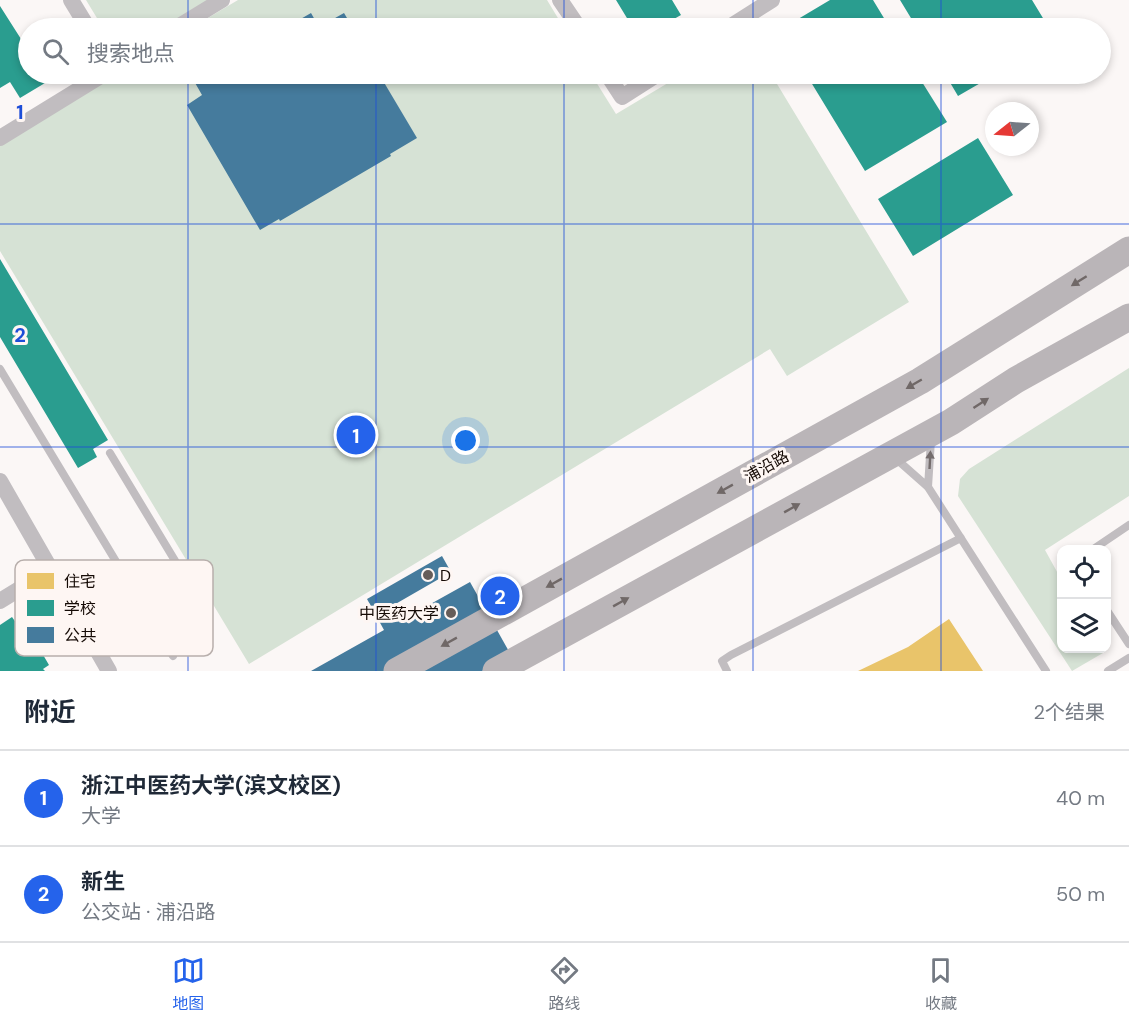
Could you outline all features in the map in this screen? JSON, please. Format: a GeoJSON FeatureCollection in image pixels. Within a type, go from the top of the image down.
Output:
{"type":"FeatureCollection","features":[{"type":"Feature","properties":{"kind":"main road","name":"浦沿路"},"geometry":{"type":"LineString","coordinates":[[397,671],[920,381],[1129,250]]}},
{"type":"Feature","properties":{"kind":"main road"},"geometry":{"type":"LineString","coordinates":[[496,671],[931,433],[1016,380],[1129,317]]}},
{"type":"Feature","properties":{"kind":"street"},"geometry":{"type":"LineString","coordinates":[[71,0],[82,18]]}},
{"type":"Feature","properties":{"kind":"street"},"geometry":{"type":"LineString","coordinates":[[192,18],[222,0]]}},
{"type":"Feature","properties":{"kind":"street"},"geometry":{"type":"LineString","coordinates":[[560,0],[572,18]]}},
{"type":"Feature","properties":{"kind":"street"},"geometry":{"type":"LineString","coordinates":[[744,18],[772,0]]}},
{"type":"Feature","properties":{"kind":"street"},"geometry":{"type":"LineString","coordinates":[[0,138],[88,84]]}},
{"type":"Feature","properties":{"kind":"street"},"geometry":{"type":"LineString","coordinates":[[614,84],[622,97],[642,84]]}},
{"type":"Feature","properties":{"kind":"street"},"geometry":{"type":"LineString","coordinates":[[0,481],[47,560]]}},
{"type":"Feature","properties":{"kind":"street"},"geometry":{"type":"LineString","coordinates":[[0,601],[15,592]]}},
{"type":"Feature","properties":{"kind":"street"},"geometry":{"type":"LineString","coordinates":[[101,656],[109,671]]}},
{"type":"Feature","properties":{"kind":"lane"},"geometry":{"type":"LineString","coordinates":[[0,369],[115,560]]}},
{"type":"Feature","properties":{"kind":"lane"},"geometry":{"type":"LineString","coordinates":[[928,487],[931,433]]}},
{"type":"Feature","properties":{"kind":"lane"},"geometry":{"type":"LineString","coordinates":[[110,453],[175,560]]}},
{"type":"Feature","properties":{"kind":"lane"},"geometry":{"type":"LineString","coordinates":[[890,454],[928,487],[1046,671]]}},
{"type":"Feature","properties":{"kind":"lane"},"geometry":{"type":"LineString","coordinates":[[1098,545],[1129,525]]}},
{"type":"Feature","properties":{"kind":"lane"},"geometry":{"type":"LineString","coordinates":[[727,671],[722,661],[731,655],[961,538]]}},
{"type":"Feature","properties":{"kind":"lane"},"geometry":{"type":"LineString","coordinates":[[1111,615],[1129,644]]}},
{"type":"Feature","properties":{"kind":"lane"},"geometry":{"type":"LineString","coordinates":[[1108,671],[1129,658]]}},
{"type":"Feature","properties":{"kind":"green space"},"geometry":{"type":"Polygon","coordinates":[[[86,0],[212,0],[182,18],[97,18],[86,0]]]}},
{"type":"Feature","properties":{"kind":"green space"},"geometry":{"type":"Polygon","coordinates":[[[238,0],[547,0],[558,18],[208,18],[238,0]]]}},
{"type":"Feature","properties":{"kind":"green space"},"geometry":{"type":"Polygon","coordinates":[[[101,84],[597,84],[616,114],[666,84],[777,84],[909,302],[787,376],[770,349],[249,664],[213,604],[213,560],[186,560],[0,251],[0,145],[101,84]]]}},
{"type":"Feature","properties":{"kind":"green space"},"geometry":{"type":"Polygon","coordinates":[[[1129,368],[1129,496],[1045,550],[1057,572],[1057,648],[958,496],[960,479],[969,469],[1129,368]]]}},
{"type":"Feature","properties":{"kind":"green space"},"geometry":{"type":"Polygon","coordinates":[[[1060,653],[1103,653],[1072,671],[1060,653]]]}},
{"type":"Feature","properties":{"kind":"building: 住宅"},"geometry":{"type":"Polygon","coordinates":[[[949,619],[983,671],[858,671],[908,647],[949,619]]]}},
{"type":"Feature","properties":{"kind":"building: 学校"},"geometry":{"type":"Polygon","coordinates":[[[616,0],[672,0],[681,15],[676,18],[627,18],[616,0]]]}},
{"type":"Feature","properties":{"kind":"building: 学校"},"geometry":{"type":"Polygon","coordinates":[[[830,0],[873,0],[884,18],[800,18],[830,0]]]}},
{"type":"Feature","properties":{"kind":"building: 学校"},"geometry":{"type":"Polygon","coordinates":[[[900,0],[1032,0],[1043,18],[911,18],[900,0]]]}},
{"type":"Feature","properties":{"kind":"building: 学校"},"geometry":{"type":"Polygon","coordinates":[[[0,6],[18,34],[18,84],[43,84],[20,98],[10,82],[0,88],[0,6]]]}},
{"type":"Feature","properties":{"kind":"building: 学校"},"geometry":{"type":"Polygon","coordinates":[[[812,84],[923,84],[947,122],[865,171],[812,84]]]}},
{"type":"Feature","properties":{"kind":"building: 学校"},"geometry":{"type":"Polygon","coordinates":[[[951,84],[979,84],[958,96],[951,84]]]}},
{"type":"Feature","properties":{"kind":"building: 学校"},"geometry":{"type":"Polygon","coordinates":[[[978,138],[985,149],[985,156],[989,156],[1013,195],[913,256],[878,199],[978,138]]]}},
{"type":"Feature","properties":{"kind":"building: 学校"},"geometry":{"type":"Polygon","coordinates":[[[0,259],[108,440],[93,449],[97,457],[78,468],[0,337],[0,259]]]}},
{"type":"Feature","properties":{"kind":"building: 学校"},"geometry":{"type":"Polygon","coordinates":[[[12,617],[15,621],[15,656],[44,656],[49,665],[43,669],[45,671],[0,671],[0,625],[12,617]]]}},
{"type":"Feature","properties":{"kind":"building: 公共"},"geometry":{"type":"Polygon","coordinates":[[[311,13],[314,18],[302,18],[311,13]]]}},
{"type":"Feature","properties":{"kind":"building: 公共"},"geometry":{"type":"Polygon","coordinates":[[[344,13],[347,18],[335,18],[344,13]]]}},
{"type":"Feature","properties":{"kind":"building: 公共"},"geometry":{"type":"Polygon","coordinates":[[[196,84],[385,84],[417,138],[390,154],[391,156],[280,221],[279,219],[260,230],[187,105],[202,95],[196,84]]]}},
{"type":"Feature","properties":{"kind":"building: 公共","name":"中医药大学"},"geometry":{"type":"Polygon","coordinates":[[[442,556],[451,572],[392,606],[400,621],[470,582],[511,655],[482,671],[311,671],[384,630],[367,599],[442,556]]]}},
{"type":"Feature","properties":{"kind":"place","name":"浙江中医药大学(滨文校区)"},"geometry":{"type":"Point","coordinates":[356,435]}},
{"type":"Feature","properties":{"kind":"place","name":"D"},"geometry":{"type":"Point","coordinates":[428,575]}},
{"type":"Feature","properties":{"kind":"place","name":"新生"},"geometry":{"type":"Point","coordinates":[500,596]}},
{"type":"Feature","properties":{"kind":"place","name":"中医药大学"},"geometry":{"type":"Point","coordinates":[451,613]}}]}
